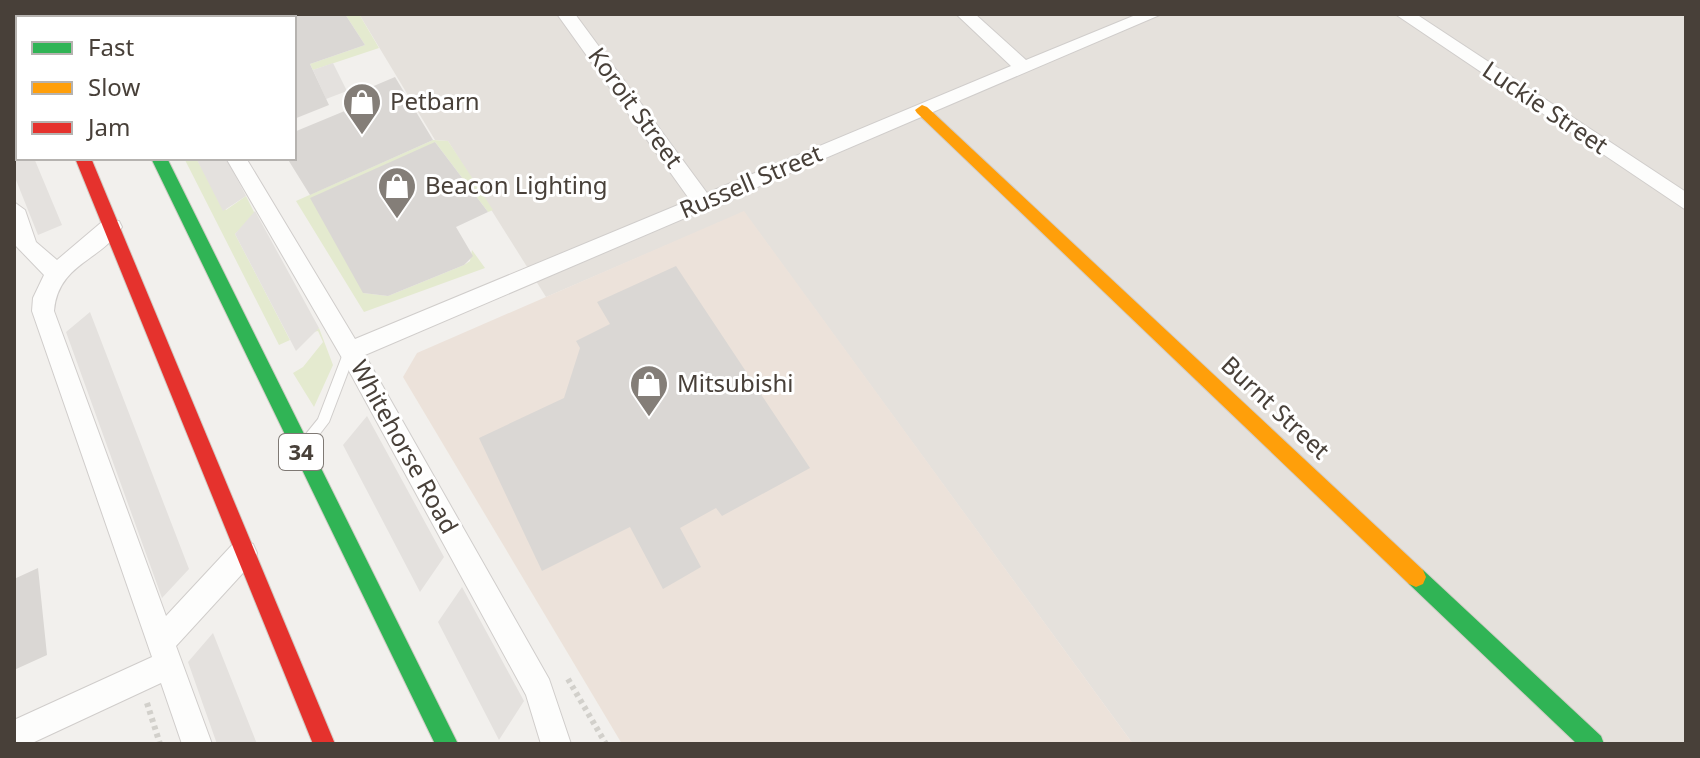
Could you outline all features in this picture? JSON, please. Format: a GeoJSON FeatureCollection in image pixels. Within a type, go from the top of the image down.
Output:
{"type":"FeatureCollection","features":[{"type":"Feature","properties":{"kind":"main road","name":"Burnt Street"},"geometry":{"type":"LineString","coordinates":[[922,110],[1593,744]]}},
{"type":"Feature","properties":{"kind":"main road"},"geometry":{"type":"LineString","coordinates":[[84,160],[324,744]]}},
{"type":"Feature","properties":{"kind":"main road","name":"34"},"geometry":{"type":"LineString","coordinates":[[160,160],[447,744]]}},
{"type":"Feature","properties":{"kind":"street","name":"Koroit Street"},"geometry":{"type":"LineString","coordinates":[[566,14],[703,202]]}},
{"type":"Feature","properties":{"kind":"street"},"geometry":{"type":"LineString","coordinates":[[965,14],[1024,68]]}},
{"type":"Feature","properties":{"kind":"street","name":"Russell Street"},"geometry":{"type":"LineString","coordinates":[[350,351],[1153,14]]}},
{"type":"Feature","properties":{"kind":"street","name":"Luckie Street"},"geometry":{"type":"LineString","coordinates":[[1404,14],[1686,202]]}},
{"type":"Feature","properties":{"kind":"street","name":"Whitehorse Road"},"geometry":{"type":"LineString","coordinates":[[237,160],[350,351],[539,689],[556,744]]}},
{"type":"Feature","properties":{"kind":"street"},"geometry":{"type":"LineString","coordinates":[[14,210],[27,246],[58,274]]}},
{"type":"Feature","properties":{"kind":"street"},"geometry":{"type":"LineString","coordinates":[[111,227],[58,274],[44,293],[43,311],[197,744]]}},
{"type":"Feature","properties":{"kind":"street"},"geometry":{"type":"LineString","coordinates":[[14,736],[166,652],[243,553]]}},
{"type":"Feature","properties":{"kind":"lane"},"geometry":{"type":"LineString","coordinates":[[300,450],[323,422],[350,351]]}},
{"type":"Feature","properties":{"kind":"shaded area"},"geometry":{"type":"Polygon","coordinates":[[[359,14],[1686,14],[1686,744],[1133,744],[744,212],[546,297],[448,141],[435,140],[359,14]]]}},
{"type":"Feature","properties":{"kind":"shaded area"},"geometry":{"type":"Polygon","coordinates":[[[333,63],[347,91],[326,99],[313,70],[333,63]]]}},
{"type":"Feature","properties":{"kind":"shaded area"},"geometry":{"type":"Polygon","coordinates":[[[14,153],[16,160],[35,160],[62,225],[38,235],[14,175],[14,153]]]}},
{"type":"Feature","properties":{"kind":"shaded area"},"geometry":{"type":"Polygon","coordinates":[[[197,160],[227,160],[246,196],[223,211],[197,160]]]}},
{"type":"Feature","properties":{"kind":"shaded area"},"geometry":{"type":"Polygon","coordinates":[[[255,211],[319,328],[296,351],[235,234],[255,211]]]}},
{"type":"Feature","properties":{"kind":"shaded area"},"geometry":{"type":"Polygon","coordinates":[[[744,211],[1133,744],[622,744],[403,377],[417,353],[744,211]]]}},
{"type":"Feature","properties":{"kind":"shaded area"},"geometry":{"type":"Polygon","coordinates":[[[90,312],[189,569],[162,598],[66,332],[90,312]]]}},
{"type":"Feature","properties":{"kind":"shaded area"},"geometry":{"type":"Polygon","coordinates":[[[367,416],[444,557],[420,592],[343,445],[367,416]]]}},
{"type":"Feature","properties":{"kind":"shaded area"},"geometry":{"type":"Polygon","coordinates":[[[462,587],[524,701],[499,740],[438,622],[462,587]]]}},
{"type":"Feature","properties":{"kind":"shaded area"},"geometry":{"type":"Polygon","coordinates":[[[213,633],[257,744],[217,744],[188,662],[213,633]]]}},
{"type":"Feature","properties":{"kind":"green space"},"geometry":{"type":"Polygon","coordinates":[[[345,14],[359,14],[379,48],[313,70],[310,64],[365,45],[345,14]]]}},
{"type":"Feature","properties":{"kind":"green space"},"geometry":{"type":"Polygon","coordinates":[[[433,140],[448,141],[493,210],[488,212],[435,142],[363,293],[388,296],[464,265],[470,261],[472,250],[485,268],[364,312],[296,201],[433,140]]]}},
{"type":"Feature","properties":{"kind":"green space"},"geometry":{"type":"Polygon","coordinates":[[[185,160],[197,160],[226,210],[246,196],[255,214],[235,234],[290,340],[279,345],[185,160]]]}},
{"type":"Feature","properties":{"kind":"green space"},"geometry":{"type":"Polygon","coordinates":[[[319,328],[333,365],[314,407],[293,373],[303,367],[323,342],[318,331],[313,332],[319,328]]]}},
{"type":"Feature","properties":{"kind":"building"},"geometry":{"type":"Polygon","coordinates":[[[345,14],[365,45],[310,64],[329,105],[296,118],[296,16],[273,16],[345,14]]]}},
{"type":"Feature","properties":{"kind":"building","name":"Petbarn"},"geometry":{"type":"Polygon","coordinates":[[[395,77],[433,140],[310,195],[288,160],[296,160],[296,131],[376,98],[369,88],[395,77]]]}},
{"type":"Feature","properties":{"kind":"building","name":"Beacon Lighting"},"geometry":{"type":"Polygon","coordinates":[[[435,142],[488,212],[456,227],[473,256],[464,265],[388,296],[363,293],[310,198],[435,142]]]}},
{"type":"Feature","properties":{"kind":"building","name":"Mitsubishi"},"geometry":{"type":"Polygon","coordinates":[[[676,266],[810,468],[722,516],[716,508],[680,528],[701,567],[663,589],[630,527],[542,571],[479,438],[564,398],[580,348],[576,341],[610,324],[597,302],[676,266]]]}},
{"type":"Feature","properties":{"kind":"building"},"geometry":{"type":"Polygon","coordinates":[[[38,568],[47,655],[14,670],[14,579],[38,568]]]}},
{"type":"Feature","properties":{"kind":"traffic: fast"},"geometry":{"type":"LineString","coordinates":[[160,160],[447,744]]}},
{"type":"Feature","properties":{"kind":"traffic: fast"},"geometry":{"type":"LineString","coordinates":[[1416,577],[1593,744]]}},
{"type":"Feature","properties":{"kind":"traffic: slow"},"geometry":{"type":"LineString","coordinates":[[922,110],[1416,577]]}},
{"type":"Feature","properties":{"kind":"traffic: jam"},"geometry":{"type":"LineString","coordinates":[[84,160],[324,744]]}},
{"type":"Feature","properties":{"kind":"place","name":"Petbarn"},"geometry":{"type":"Point","coordinates":[362,136]}},
{"type":"Feature","properties":{"kind":"place","name":"Beacon Lighting"},"geometry":{"type":"Point","coordinates":[397,220]}},
{"type":"Feature","properties":{"kind":"place","name":"Mitsubishi"},"geometry":{"type":"Point","coordinates":[649,418]}}]}
